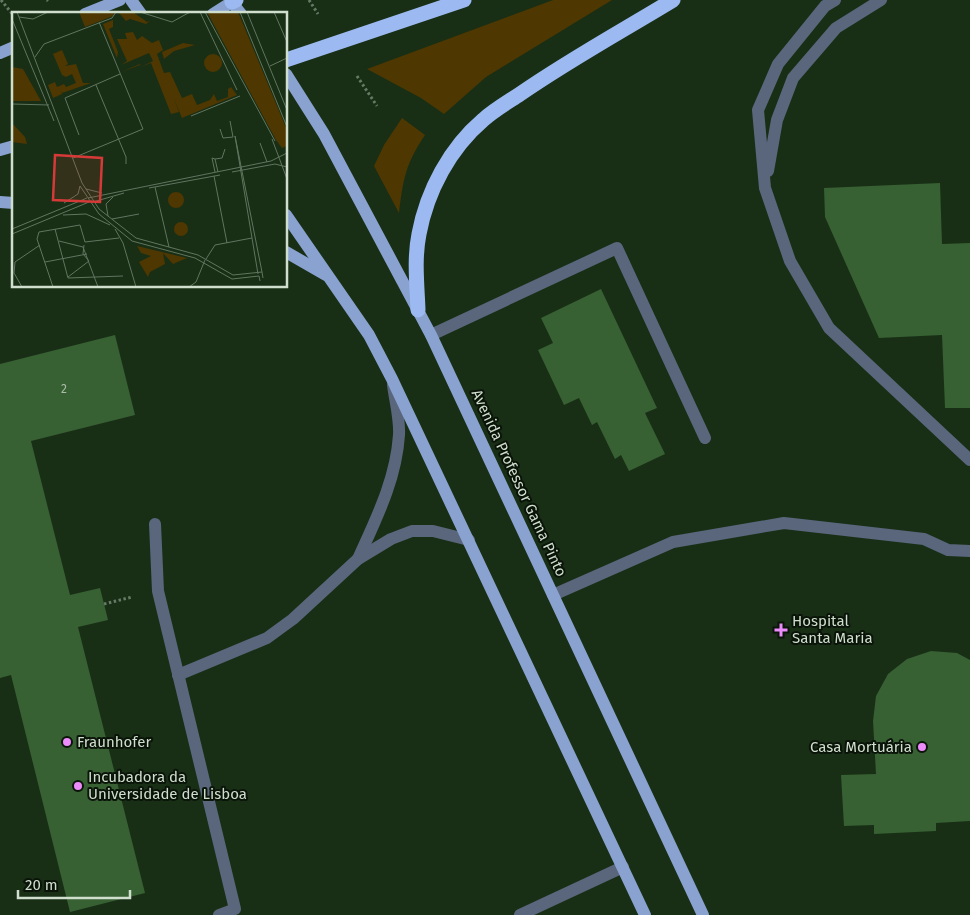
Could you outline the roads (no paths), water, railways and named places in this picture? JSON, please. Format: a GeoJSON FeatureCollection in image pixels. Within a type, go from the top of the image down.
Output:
{"type":"FeatureCollection","features":[{"type":"Feature","properties":{"kind":"highway"},"geometry":{"type":"LineString","coordinates":[[288,59],[464,0]]}},
{"type":"Feature","properties":{"kind":"highway"},"geometry":{"type":"LineString","coordinates":[[418,310],[416,254],[419,233],[427,203],[442,170],[463,140],[484,119],[544,77],[673,0]]}},
{"type":"Feature","properties":{"kind":"main road"},"geometry":{"type":"LineString","coordinates":[[90,12],[120,0]]}},
{"type":"Feature","properties":{"kind":"main road"},"geometry":{"type":"LineString","coordinates":[[131,0],[140,12]]}},
{"type":"Feature","properties":{"kind":"main road"},"geometry":{"type":"LineString","coordinates":[[217,12],[235,4]]}},
{"type":"Feature","properties":{"kind":"main road"},"geometry":{"type":"LineString","coordinates":[[0,53],[12,48]]}},
{"type":"Feature","properties":{"kind":"main road","name":"Avenida Professor Gama Pinto"},"geometry":{"type":"LineString","coordinates":[[288,77],[324,134],[431,335],[703,915]]}},
{"type":"Feature","properties":{"kind":"main road"},"geometry":{"type":"LineString","coordinates":[[288,218],[369,335],[392,379],[645,915]]}},
{"type":"Feature","properties":{"kind":"main road"},"geometry":{"type":"LineString","coordinates":[[288,253],[331,278]]}},
{"type":"Feature","properties":{"kind":"street"},"geometry":{"type":"LineString","coordinates":[[835,0],[825,6],[778,64],[758,110],[765,188],[790,261],[829,328],[970,460]]}},
{"type":"Feature","properties":{"kind":"street"},"geometry":{"type":"LineString","coordinates":[[765,188],[777,120],[793,78],[836,28],[881,0]]}},
{"type":"Feature","properties":{"kind":"street"},"geometry":{"type":"LineString","coordinates":[[431,335],[617,248],[705,438]]}},
{"type":"Feature","properties":{"kind":"street"},"geometry":{"type":"LineString","coordinates":[[358,559],[388,491],[396,461],[399,433],[392,379]]}},
{"type":"Feature","properties":{"kind":"street"},"geometry":{"type":"LineString","coordinates":[[553,595],[673,542],[784,523],[924,539],[948,550],[970,551]]}},
{"type":"Feature","properties":{"kind":"street"},"geometry":{"type":"LineString","coordinates":[[155,524],[158,590],[234,909],[219,915]]}},
{"type":"Feature","properties":{"kind":"street"},"geometry":{"type":"LineString","coordinates":[[178,676],[268,638],[294,619],[358,559],[391,539],[412,531],[433,531],[469,540]]}},
{"type":"Feature","properties":{"kind":"street"},"geometry":{"type":"LineString","coordinates":[[520,915],[622,867]]}},
{"type":"Feature","properties":{"kind":"place","name":"Hospital Santa Maria"},"geometry":{"type":"Point","coordinates":[781,630]}},
{"type":"Feature","properties":{"kind":"place","name":"Fraunhofer"},"geometry":{"type":"Point","coordinates":[67,742]}},
{"type":"Feature","properties":{"kind":"place","name":"Casa Mortuária"},"geometry":{"type":"Point","coordinates":[922,747]}},
{"type":"Feature","properties":{"kind":"place","name":"Incubadora da Universidade de Lisboa"},"geometry":{"type":"Point","coordinates":[78,786]}}]}
